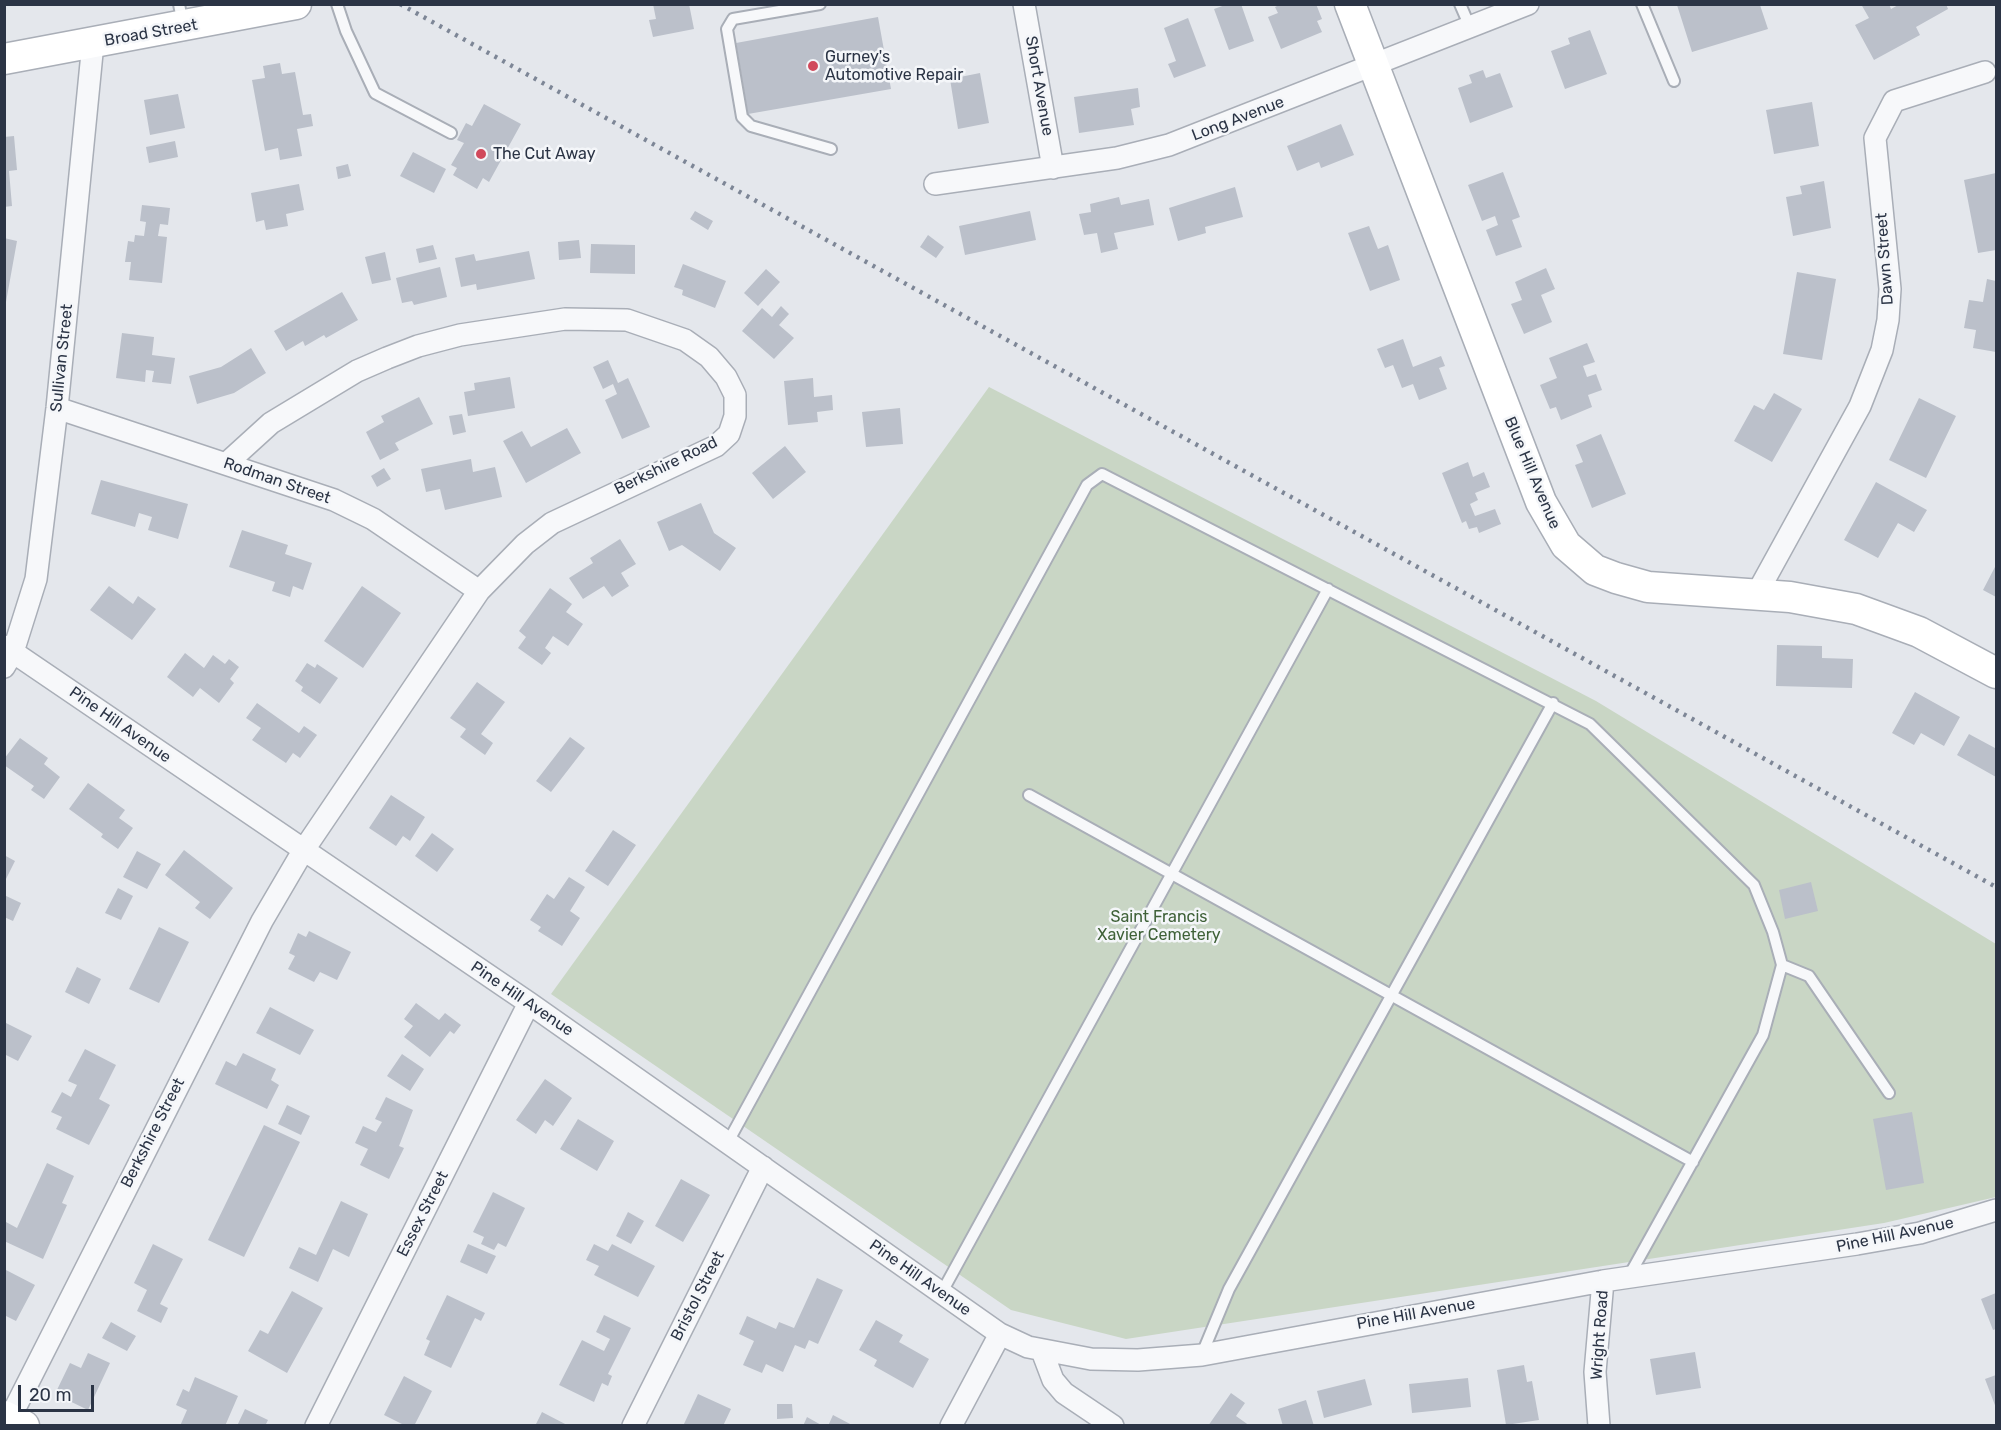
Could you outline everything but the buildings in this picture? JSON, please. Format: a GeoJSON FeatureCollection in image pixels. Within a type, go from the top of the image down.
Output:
{"type":"FeatureCollection","features":[{"type":"Feature","properties":{"kind":"street","name":"Broad Street"},"geometry":{"type":"LineString","coordinates":[[4,59],[93,44],[181,16],[296,4]]}},
{"type":"Feature","properties":{"kind":"street","name":"Short Avenue"},"geometry":{"type":"LineString","coordinates":[[1024,4],[1053,168]]}},
{"type":"Feature","properties":{"kind":"street","name":"Blue Hill Avenue"},"geometry":{"type":"LineString","coordinates":[[1350,4],[1541,502],[1560,538],[1577,556],[1595,570],[1616,579],[1672,590],[1823,602],[1887,619],[1958,651],[1996,673]]}},
{"type":"Feature","properties":{"kind":"street","name":"Long Avenue"},"geometry":{"type":"LineString","coordinates":[[935,184],[1135,155],[1169,145],[1528,4]]}},
{"type":"Feature","properties":{"kind":"street","name":"Sullivan Street"},"geometry":{"type":"LineString","coordinates":[[7,655],[36,579],[57,408],[93,44]]}},
{"type":"Feature","properties":{"kind":"street","name":"Dawn Street"},"geometry":{"type":"LineString","coordinates":[[1756,595],[1860,406],[1882,350],[1888,320],[1890,290],[1875,138],[1894,101],[1985,72]]}},
{"type":"Feature","properties":{"kind":"street","name":"Berkshire Road"},"geometry":{"type":"LineString","coordinates":[[227,463],[271,423],[357,371],[418,346],[460,335],[565,319],[596,317],[627,320],[656,328],[685,340],[709,357],[726,377],[735,395],[735,416],[729,434],[716,446],[552,523],[525,544],[479,591],[303,851]]}},
{"type":"Feature","properties":{"kind":"street","name":"Rodman Street"},"geometry":{"type":"LineString","coordinates":[[57,408],[333,500],[373,519],[479,591]]}},
{"type":"Feature","properties":{"kind":"street","name":"Pine Hill Avenue"},"geometry":{"type":"LineString","coordinates":[[7,655],[529,1003],[1000,1334],[1042,1351],[1091,1359],[1138,1360],[1202,1355],[1603,1281],[1899,1237],[1996,1210]]}},
{"type":"Feature","properties":{"kind":"street","name":"Berkshire Street"},"geometry":{"type":"LineString","coordinates":[[13,1420],[234,973],[303,851]]}},
{"type":"Feature","properties":{"kind":"street","name":"Essex Street"},"geometry":{"type":"LineString","coordinates":[[316,1425],[529,1003]]}},
{"type":"Feature","properties":{"kind":"street","name":"Bristol Street"},"geometry":{"type":"LineString","coordinates":[[633,1425],[763,1167]]}},
{"type":"Feature","properties":{"kind":"street","name":"Wright Road"},"geometry":{"type":"LineString","coordinates":[[1599,1425],[1595,1372],[1603,1281]]}},
{"type":"Feature","properties":{"kind":"street"},"geometry":{"type":"LineString","coordinates":[[951,1425],[1000,1334]]}},
{"type":"Feature","properties":{"kind":"street"},"geometry":{"type":"LineString","coordinates":[[1042,1351],[1053,1380],[1064,1393],[1113,1425]]}},
{"type":"Feature","properties":{"kind":"lane"},"geometry":{"type":"LineString","coordinates":[[337,4],[346,31],[375,93],[451,133]]}},
{"type":"Feature","properties":{"kind":"lane"},"geometry":{"type":"LineString","coordinates":[[820,4],[733,19],[727,29],[742,117],[751,126],[831,149]]}},
{"type":"Feature","properties":{"kind":"lane"},"geometry":{"type":"LineString","coordinates":[[1460,4],[1470,27]]}},
{"type":"Feature","properties":{"kind":"lane"},"geometry":{"type":"LineString","coordinates":[[1642,4],[1674,81]]}},
{"type":"Feature","properties":{"kind":"lane"},"geometry":{"type":"LineString","coordinates":[[728,1142],[1087,485],[1102,474],[1553,703],[1590,724],[1754,885],[1773,932],[1782,965],[1763,1035],[1628,1278]]}},
{"type":"Feature","properties":{"kind":"lane"},"geometry":{"type":"LineString","coordinates":[[942,1293],[1328,589]]}},
{"type":"Feature","properties":{"kind":"lane"},"geometry":{"type":"LineString","coordinates":[[1202,1355],[1229,1289],[1553,703]]}},
{"type":"Feature","properties":{"kind":"lane"},"geometry":{"type":"LineString","coordinates":[[1029,795],[1694,1162]]}},
{"type":"Feature","properties":{"kind":"lane"},"geometry":{"type":"LineString","coordinates":[[1782,965],[1809,976],[1889,1093]]}},
{"type":"Feature","properties":{"kind":"green space","name":"Saint Francis Xavier Cemetery"},"geometry":{"type":"Polygon","coordinates":[[[989,387],[1596,701],[1996,944],[1996,1197],[1884,1223],[1126,1339],[1011,1310],[551,994],[989,387]]]}},
{"type":"Feature","properties":{"kind":"railway"},"geometry":{"type":"LineString","coordinates":[[400,4],[1996,887]]}},
{"type":"Feature","properties":{"kind":"place","name":"Gurney's Automotive Repair"},"geometry":{"type":"Point","coordinates":[813,66]}},
{"type":"Feature","properties":{"kind":"place","name":"The Cut Away"},"geometry":{"type":"Point","coordinates":[481,154]}}]}
